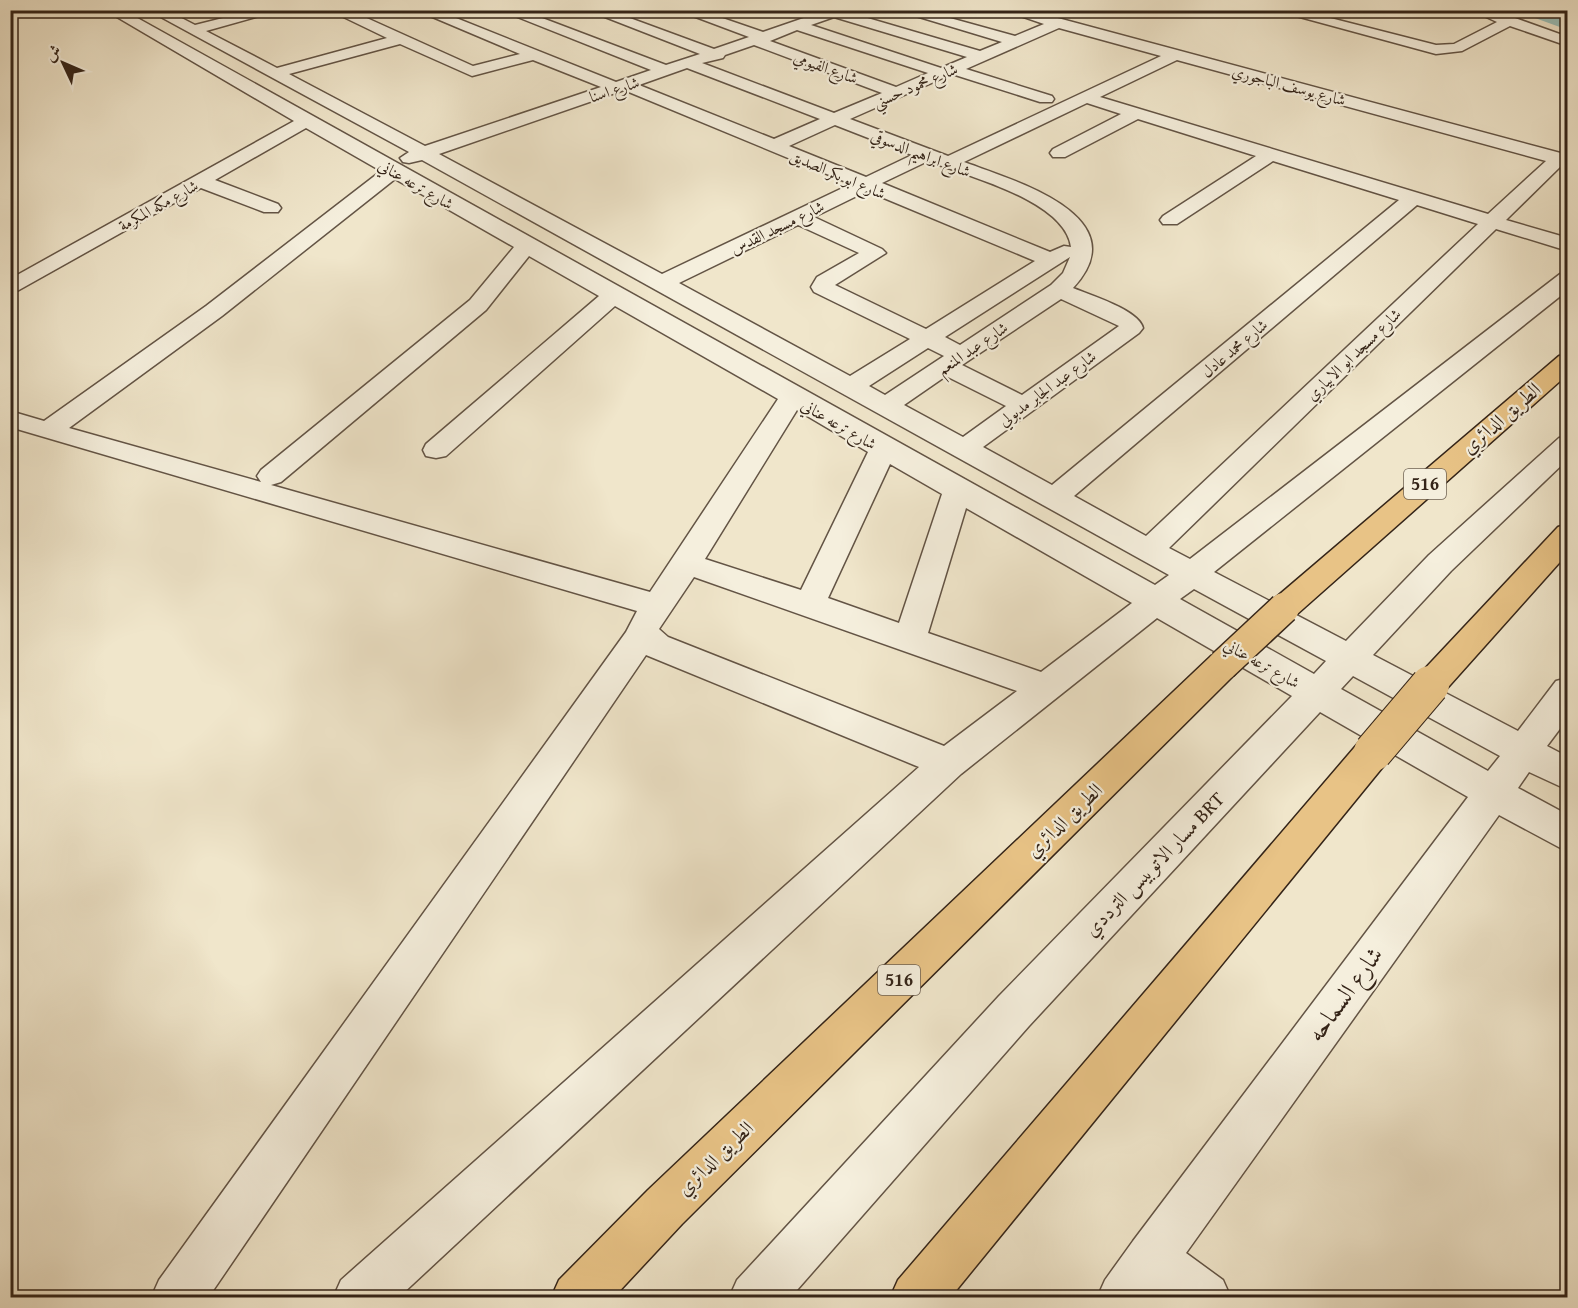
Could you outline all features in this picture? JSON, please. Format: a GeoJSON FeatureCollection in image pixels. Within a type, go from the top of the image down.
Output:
{"type":"FeatureCollection","features":[{"type":"Feature","properties":{"kind":"highway","name":"الطريق الدائري"},"geometry":{"type":"LineString","coordinates":[[577,1298],[674,1198],[1223,665],[1284,608],[1568,361]]}},
{"type":"Feature","properties":{"kind":"highway"},"geometry":{"type":"LineString","coordinates":[[916,1298],[1430,685],[1568,534]]}},
{"type":"Feature","properties":{"kind":"street","name":"شارع ترعه عناني"},"geometry":{"type":"LineString","coordinates":[[112,10],[883,449],[1568,835]]}},
{"type":"Feature","properties":{"kind":"street","name":"شارع ترعه عناني"},"geometry":{"type":"LineString","coordinates":[[155,10],[1192,574],[1568,775]]}},
{"type":"Feature","properties":{"kind":"street"},"geometry":{"type":"LineString","coordinates":[[193,30],[252,13],[274,10]]}},
{"type":"Feature","properties":{"kind":"street"},"geometry":{"type":"LineString","coordinates":[[336,10],[472,71],[534,55]]}},
{"type":"Feature","properties":{"kind":"street","name":"شارع ابو بكر الصديق"},"geometry":{"type":"LineString","coordinates":[[423,10],[773,146],[1052,260]]}},
{"type":"Feature","properties":{"kind":"street"},"geometry":{"type":"LineString","coordinates":[[507,10],[668,71]]}},
{"type":"Feature","properties":{"kind":"street"},"geometry":{"type":"LineString","coordinates":[[594,10],[718,55]]}},
{"type":"Feature","properties":{"kind":"street","name":"شارع الفيومي"},"geometry":{"type":"LineString","coordinates":[[684,10],[897,93]]}},
{"type":"Feature","properties":{"kind":"street"},"geometry":{"type":"LineString","coordinates":[[903,10],[1017,41]]}},
{"type":"Feature","properties":{"kind":"street","name":"شارع يوسف الباجوري"},"geometry":{"type":"LineString","coordinates":[[1010,10],[1563,160]]}},
{"type":"Feature","properties":{"kind":"street"},"geometry":{"type":"LineString","coordinates":[[1281,10],[1436,50],[1457,48],[1509,21]]}},
{"type":"Feature","properties":{"kind":"street"},"geometry":{"type":"LineString","coordinates":[[1478,10],[1568,42]]}},
{"type":"Feature","properties":{"kind":"street"},"geometry":{"type":"LineString","coordinates":[[839,12],[980,56]]}},
{"type":"Feature","properties":{"kind":"street","name":"شارع اسنا"},"geometry":{"type":"LineString","coordinates":[[389,169],[422,154],[839,12]]}},
{"type":"Feature","properties":{"kind":"street"},"geometry":{"type":"LineString","coordinates":[[784,13],[805,24],[947,71],[1046,99]]}},
{"type":"Feature","properties":{"kind":"street","name":"شارع محمود حسني"},"geometry":{"type":"LineString","coordinates":[[773,146],[1058,23]]}},
{"type":"Feature","properties":{"kind":"street"},"geometry":{"type":"LineString","coordinates":[[276,74],[401,39]]}},
{"type":"Feature","properties":{"kind":"street"},"geometry":{"type":"LineString","coordinates":[[948,163],[1177,54]]}},
{"type":"Feature","properties":{"kind":"street","name":"شارع ابراهيم الدسوقي"},"geometry":{"type":"LineString","coordinates":[[690,64],[834,120],[926,165],[948,163],[1041,198],[1068,219],[1081,242]]}},
{"type":"Feature","properties":{"kind":"street"},"geometry":{"type":"LineString","coordinates":[[1087,98],[1568,245]]}},
{"type":"Feature","properties":{"kind":"street"},"geometry":{"type":"LineString","coordinates":[[1059,153],[1136,113]]}},
{"type":"Feature","properties":{"kind":"street","name":"شارع مكه المكرمة"},"geometry":{"type":"LineString","coordinates":[[10,288],[306,121]]}},
{"type":"Feature","properties":{"kind":"street"},"geometry":{"type":"LineString","coordinates":[[1170,220],[1271,154]]}},
{"type":"Feature","properties":{"kind":"street","name":"شارع مسجد ابو الابياري"},"geometry":{"type":"LineString","coordinates":[[1149,550],[1491,222],[1563,160]]}},
{"type":"Feature","properties":{"kind":"street","name":"شارع مسجد القدس"},"geometry":{"type":"LineString","coordinates":[[660,284],[904,166],[926,165]]}},
{"type":"Feature","properties":{"kind":"street"},"geometry":{"type":"LineString","coordinates":[[48,430],[214,311],[389,169]]}},
{"type":"Feature","properties":{"kind":"street"},"geometry":{"type":"LineString","coordinates":[[201,180],[271,208]]}},
{"type":"Feature","properties":{"kind":"street","name":"شارع محمد عادل"},"geometry":{"type":"LineString","coordinates":[[1054,498],[1413,198]]}},
{"type":"Feature","properties":{"kind":"street"},"geometry":{"type":"LineString","coordinates":[[797,217],[875,253],[825,282],[822,287],[927,338],[954,361],[1023,405]]}},
{"type":"Feature","properties":{"kind":"street"},"geometry":{"type":"LineString","coordinates":[[850,387],[1081,242],[1083,255],[1079,267],[1059,290]]}},
{"type":"Feature","properties":{"kind":"street"},"geometry":{"type":"LineString","coordinates":[[271,476],[478,305],[526,246]]}},
{"type":"Feature","properties":{"kind":"street"},"geometry":{"type":"LineString","coordinates":[[359,1298],[948,763],[1568,279]]}},
{"type":"Feature","properties":{"kind":"street","name":"شارع عبد المنعم"},"geometry":{"type":"LineString","coordinates":[[885,406],[1059,290]]}},
{"type":"Feature","properties":{"kind":"street","name":"شارع عبد الجابر مدبولي"},"geometry":{"type":"LineString","coordinates":[[963,449],[1131,328],[1130,322],[1125,319],[1059,290]]}},
{"type":"Feature","properties":{"kind":"street"},"geometry":{"type":"LineString","coordinates":[[436,450],[613,296]]}},
{"type":"Feature","properties":{"kind":"street"},"geometry":{"type":"LineString","coordinates":[[974,309],[1007,325]]}},
{"type":"Feature","properties":{"kind":"street"},"geometry":{"type":"LineString","coordinates":[[177,1298],[650,620],[792,397]]}},
{"type":"Feature","properties":{"kind":"street"},"geometry":{"type":"LineString","coordinates":[[10,419],[650,620]]}},
{"type":"Feature","properties":{"kind":"street","name":"مسار الاتوبيس الترددي BRT"},"geometry":{"type":"LineString","coordinates":[[755,1298],[1023,1002],[1424,580],[1568,444]]}},
{"type":"Feature","properties":{"kind":"street"},"geometry":{"type":"LineString","coordinates":[[810,604],[883,449]]}},
{"type":"Feature","properties":{"kind":"street"},"geometry":{"type":"LineString","coordinates":[[910,640],[957,490]]}},
{"type":"Feature","properties":{"kind":"street"},"geometry":{"type":"LineString","coordinates":[[687,564],[810,604],[1045,687]]}},
{"type":"Feature","properties":{"kind":"street"},"geometry":{"type":"LineString","coordinates":[[650,620],[656,646],[948,763]]}},
{"type":"Feature","properties":{"kind":"street","name":"شارع السماحه"},"geometry":{"type":"LineString","coordinates":[[1137,1278],[1568,691]]}},
{"type":"Feature","properties":{"kind":"street"},"geometry":{"type":"LineString","coordinates":[[1137,1278],[1205,1298]]}},
{"type":"Feature","properties":{"kind":"waterway"},"geometry":{"type":"LineString","coordinates":[[1520,10],[1568,26]]}}]}
